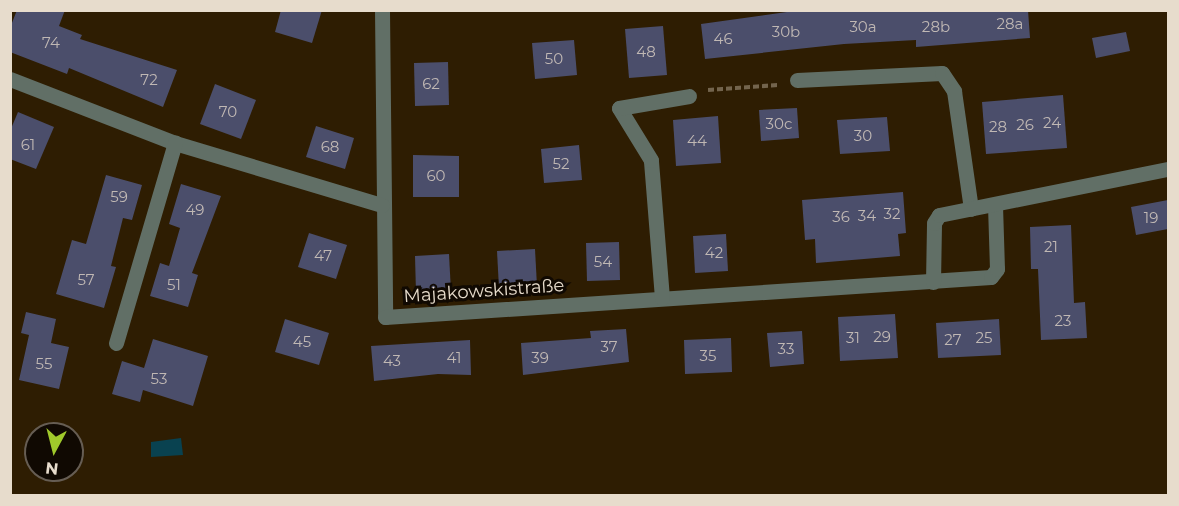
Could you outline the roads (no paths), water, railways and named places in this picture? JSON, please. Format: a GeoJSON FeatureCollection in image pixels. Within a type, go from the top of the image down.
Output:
{"type":"FeatureCollection","features":[{"type":"Feature","properties":{"kind":"street","name":"Majakowskistraße"},"geometry":{"type":"LineString","coordinates":[[382,10],[382,206],[385,317],[933,282],[995,274],[995,206]]}},
{"type":"Feature","properties":{"kind":"street"},"geometry":{"type":"LineString","coordinates":[[797,80],[942,73],[954,92],[971,209]]}},
{"type":"Feature","properties":{"kind":"street"},"geometry":{"type":"LineString","coordinates":[[10,79],[175,143],[382,206]]}},
{"type":"Feature","properties":{"kind":"street"},"geometry":{"type":"LineString","coordinates":[[662,298],[651,160],[618,108],[689,96]]}},
{"type":"Feature","properties":{"kind":"street"},"geometry":{"type":"LineString","coordinates":[[116,343],[175,143]]}},
{"type":"Feature","properties":{"kind":"street"},"geometry":{"type":"LineString","coordinates":[[933,282],[934,223],[939,214],[995,206],[1168,169]]}},
{"type":"Feature","properties":{"kind":"water"},"geometry":{"type":"Polygon","coordinates":[[[181,438],[183,455],[151,457],[151,442],[181,438]]]}}]}
